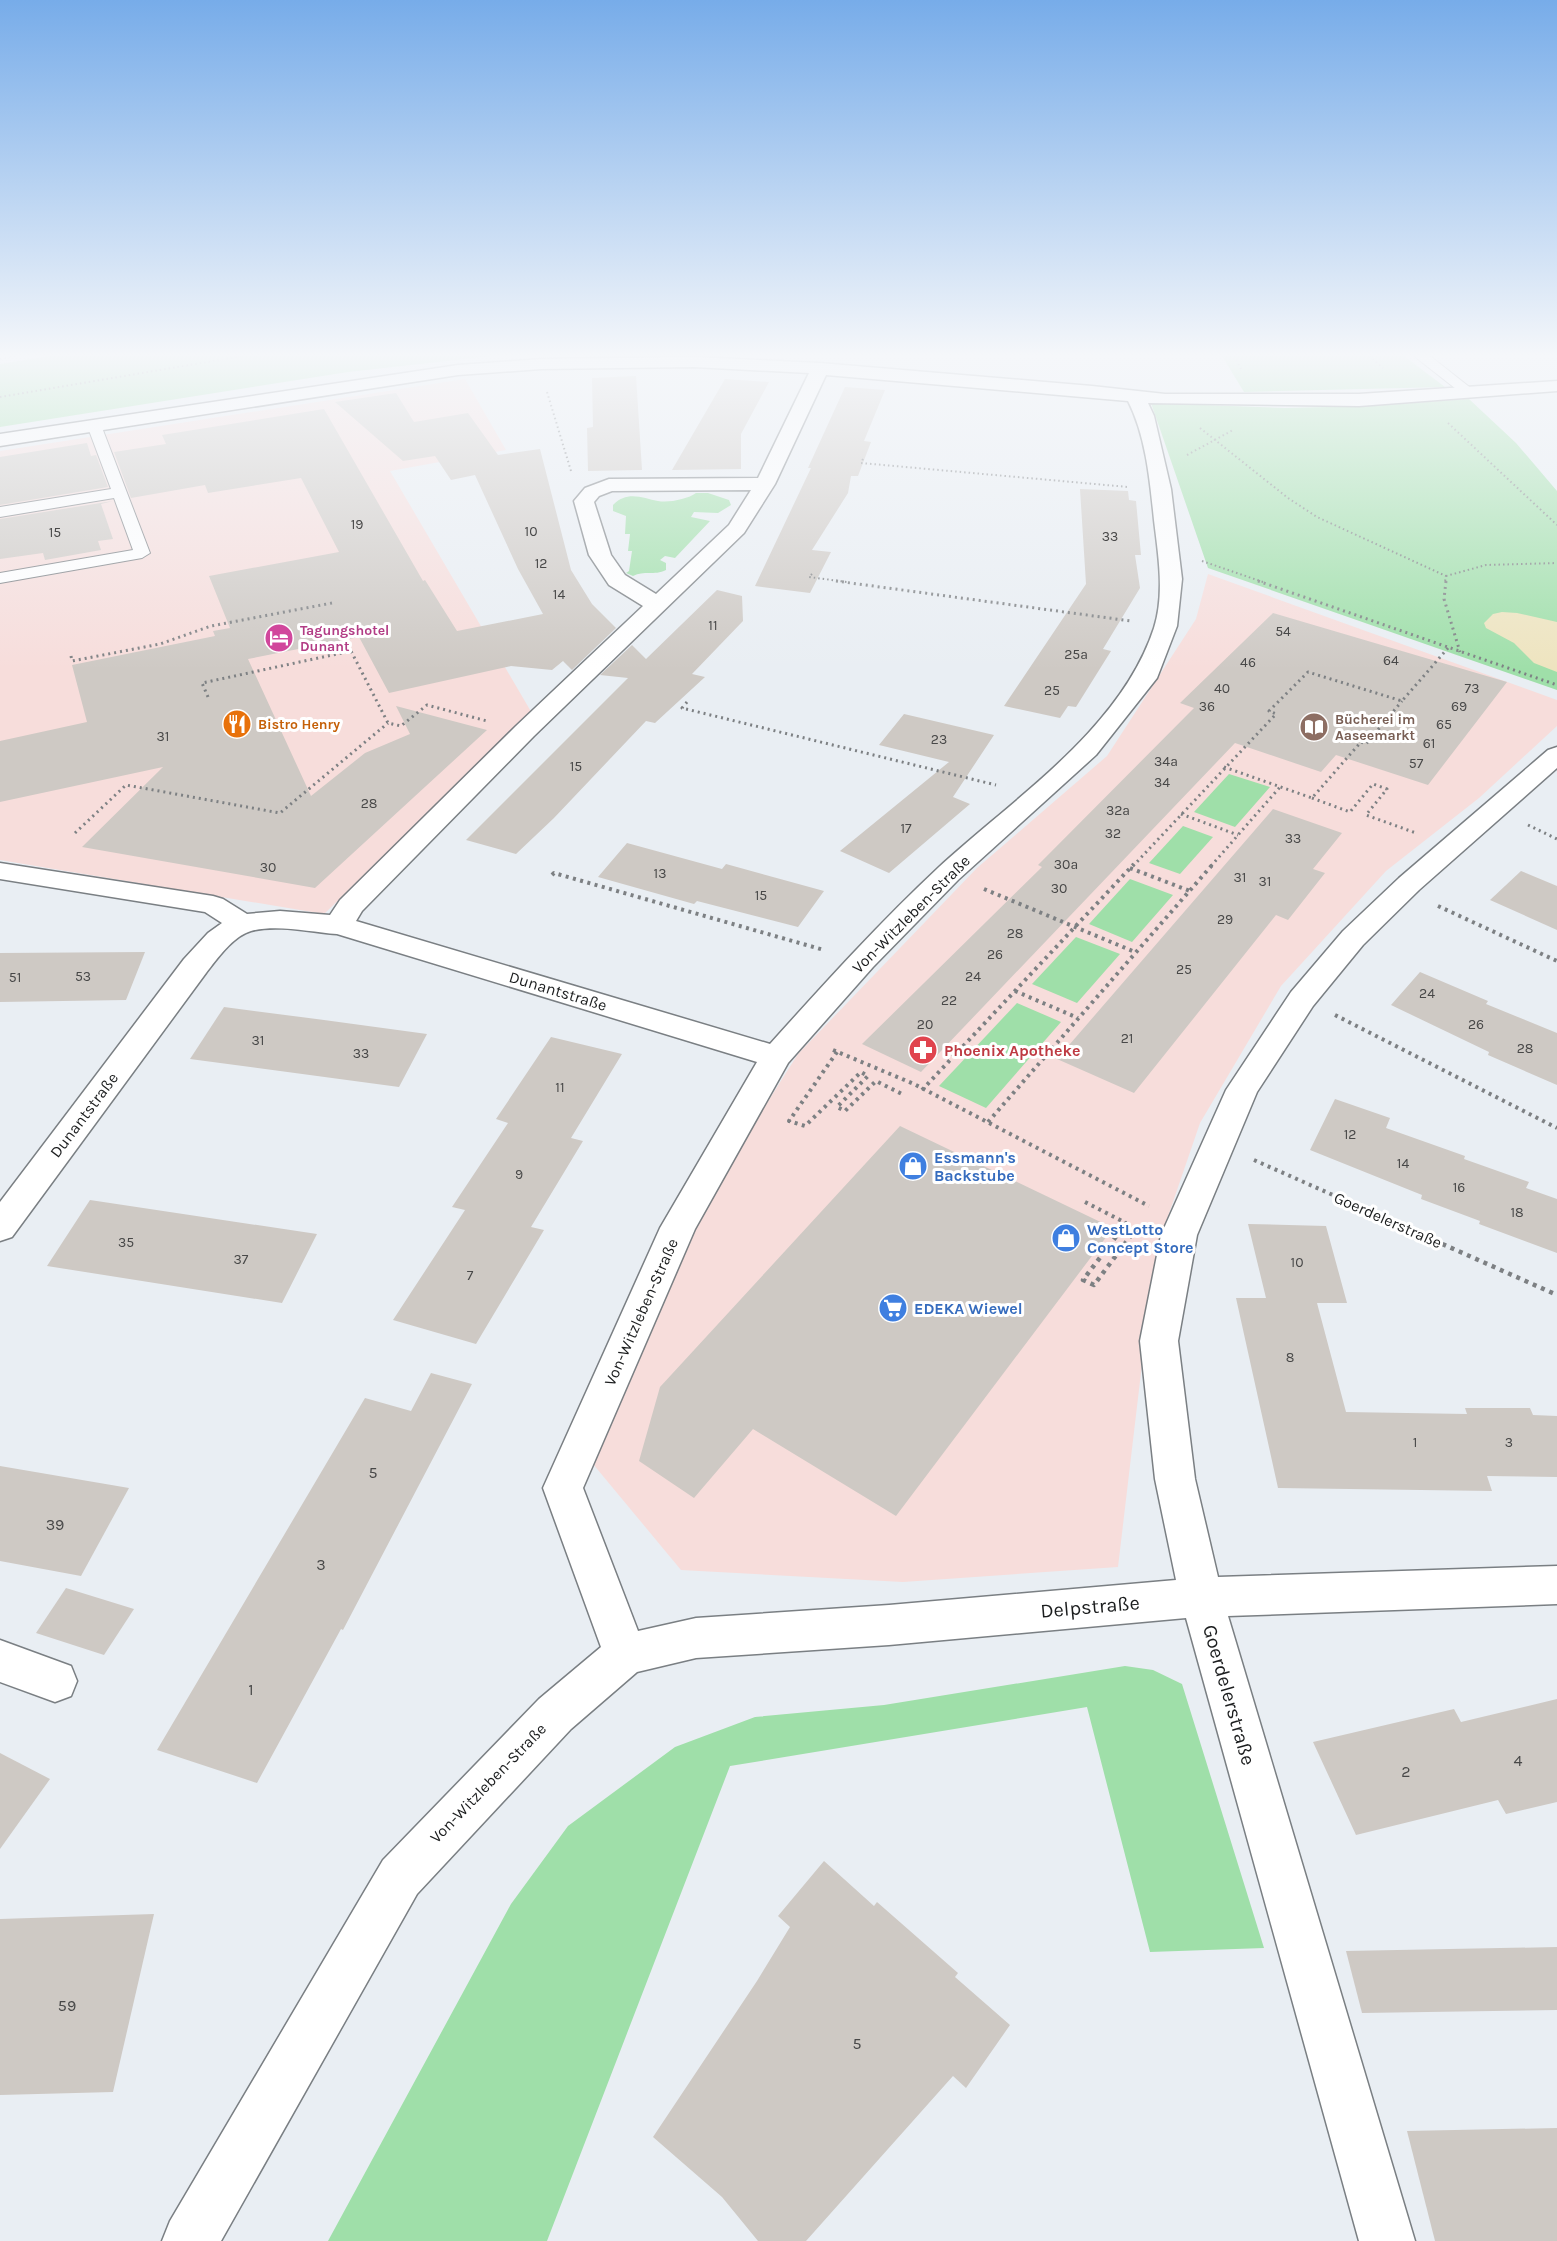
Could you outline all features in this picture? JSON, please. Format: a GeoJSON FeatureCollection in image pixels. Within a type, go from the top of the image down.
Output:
{"type":"FeatureCollection","features":[{"type":"Feature","properties":{"kind":"street"},"geometry":{"type":"LineString","coordinates":[[339,925],[350,906],[525,731],[659,606],[737,529],[765,484],[776,461]]}},
{"type":"Feature","properties":{"kind":"street","name":"Von-Witzleben-Straße"},"geometry":{"type":"LineString","coordinates":[[190,2241],[400,1877],[555,1714],[625,1654],[563,1488],[678,1228],[776,1058],[862,960],[948,874],[1087,750],[1145,678],[1166,626],[1171,579],[1159,479],[1154,461]]}},
{"type":"Feature","properties":{"kind":"street"},"geometry":{"type":"LineString","coordinates":[[659,606],[617,580],[600,555],[584,501],[591,492],[609,485],[765,484]]}},
{"type":"Feature","properties":{"kind":"street","name":"Goerdelerstraße"},"geometry":{"type":"LineString","coordinates":[[1387,2241],[1201,1597],[1175,1479],[1159,1341],[1179,1235],[1242,1090],[1302,999],[1353,938],[1404,889],[1557,755]]}},
{"type":"Feature","properties":{"kind":"street"},"geometry":{"type":"LineString","coordinates":[[0,871],[213,905],[242,923]]}},
{"type":"Feature","properties":{"kind":"street","name":"Dunantstraße"},"geometry":{"type":"LineString","coordinates":[[0,1228],[195,966],[218,940],[242,923],[280,920],[339,925],[776,1058]]}},
{"type":"Feature","properties":{"kind":"street","name":"Delpstraße"},"geometry":{"type":"LineString","coordinates":[[625,1654],[696,1638],[889,1625],[1201,1597],[1557,1585]]}},
{"type":"Feature","properties":{"kind":"street"},"geometry":{"type":"LineString","coordinates":[[0,1661],[55,1681]]}},
{"type":"Feature","properties":{"kind":"lane"},"geometry":{"type":"LineString","coordinates":[[0,578],[142,553],[108,461]]}},
{"type":"Feature","properties":{"kind":"lane"},"geometry":{"type":"LineString","coordinates":[[0,512],[120,492]]}},
{"type":"Feature","properties":{"kind":"path"},"geometry":{"type":"LineString","coordinates":[[568,461],[577,488],[591,492]]}},
{"type":"Feature","properties":{"kind":"path"},"geometry":{"type":"LineString","coordinates":[[862,461],[861,464],[1159,479],[1187,461]]}},
{"type":"Feature","properties":{"kind":"path"},"geometry":{"type":"LineString","coordinates":[[1241,461],[1288,498],[1317,516],[1446,576]]}},
{"type":"Feature","properties":{"kind":"path"},"geometry":{"type":"LineString","coordinates":[[1489,461],[1557,525]]}},
{"type":"Feature","properties":{"kind":"path"},"geometry":{"type":"LineString","coordinates":[[1168,549],[1557,686]]}},
{"type":"Feature","properties":{"kind":"path"},"geometry":{"type":"LineString","coordinates":[[1460,652],[1444,599],[1443,588],[1446,576],[1457,570],[1481,566],[1557,563]]}},
{"type":"Feature","properties":{"kind":"path"},"geometry":{"type":"LineString","coordinates":[[812,574],[810,577],[1166,626]]}},
{"type":"Feature","properties":{"kind":"path"},"geometry":{"type":"LineString","coordinates":[[70,656],[72,660],[140,647],[193,635],[211,626],[332,603]]}},
{"type":"Feature","properties":{"kind":"path"},"geometry":{"type":"LineString","coordinates":[[1312,798],[1361,742],[1366,744],[1448,648]]}},
{"type":"Feature","properties":{"kind":"path"},"geometry":{"type":"LineString","coordinates":[[208,697],[202,683],[351,651],[388,723],[401,726],[427,705],[525,731]]}},
{"type":"Feature","properties":{"kind":"path"},"geometry":{"type":"LineString","coordinates":[[922,1090],[1276,714],[1269,711],[1308,672],[1402,701]]}},
{"type":"Feature","properties":{"kind":"path"},"geometry":{"type":"LineString","coordinates":[[687,702],[682,708],[1038,795]]}},
{"type":"Feature","properties":{"kind":"path"},"geometry":{"type":"LineString","coordinates":[[75,833],[126,785],[280,813],[388,723]]}},
{"type":"Feature","properties":{"kind":"path"},"geometry":{"type":"LineString","coordinates":[[1224,767],[1350,812],[1373,784],[1386,789],[1365,815],[1454,846]]}},
{"type":"Feature","properties":{"kind":"path"},"geometry":{"type":"LineString","coordinates":[[988,1122],[1280,787]]}},
{"type":"Feature","properties":{"kind":"path"},"geometry":{"type":"LineString","coordinates":[[1180,814],[1238,835]]}},
{"type":"Feature","properties":{"kind":"path"},"geometry":{"type":"LineString","coordinates":[[1130,868],[1190,891]]}},
{"type":"Feature","properties":{"kind":"path"},"geometry":{"type":"LineString","coordinates":[[552,875],[554,873],[862,960]]}},
{"type":"Feature","properties":{"kind":"path"},"geometry":{"type":"LineString","coordinates":[[1404,889],[1557,961]]}},
{"type":"Feature","properties":{"kind":"path"},"geometry":{"type":"LineString","coordinates":[[996,893],[1136,952]]}},
{"type":"Feature","properties":{"kind":"path"},"geometry":{"type":"LineString","coordinates":[[1015,991],[1078,1018]]}},
{"type":"Feature","properties":{"kind":"path"},"geometry":{"type":"LineString","coordinates":[[1302,999],[1557,1128]]}},
{"type":"Feature","properties":{"kind":"path"},"geometry":{"type":"LineString","coordinates":[[837,1052],[789,1121],[805,1126],[861,1072],[868,1076],[837,1107],[845,1112],[876,1081],[904,1095]]}},
{"type":"Feature","properties":{"kind":"path"},"geometry":{"type":"LineString","coordinates":[[868,1063],[988,1122],[1135,1200]]}},
{"type":"Feature","properties":{"kind":"path","name":"Goerdelerstraße"},"geometry":{"type":"LineString","coordinates":[[1218,1144],[1557,1295]]}},
{"type":"Feature","properties":{"kind":"path"},"geometry":{"type":"LineString","coordinates":[[1085,1202],[1127,1222],[1083,1280],[1094,1285],[1139,1225]]}},
{"type":"Feature","properties":{"kind":"path"},"geometry":{"type":"LineString","coordinates":[[1146,1216],[1152,1208]]}},
{"type":"Feature","properties":{"kind":"shaded area"},"geometry":{"type":"Polygon","coordinates":[[[0,461],[448,461],[390,471],[533,715],[324,914],[0,860],[0,461]]]}},
{"type":"Feature","properties":{"kind":"shaded area"},"geometry":{"type":"Polygon","coordinates":[[[1208,574],[1557,700],[1557,726],[1479,798],[1386,871],[1281,986],[1200,1123],[1164,1228],[1145,1339],[1118,1567],[903,1582],[681,1570],[588,1458],[690,1224],[798,1054],[977,868],[1107,756],[1196,619],[1208,574]]]}},
{"type":"Feature","properties":{"kind":"green space"},"geometry":{"type":"Polygon","coordinates":[[[1171,461],[1531,461],[1557,491],[1557,690],[1208,568],[1171,461]]]}},
{"type":"Feature","properties":{"kind":"green space"},"geometry":{"type":"Polygon","coordinates":[[[696,493],[708,493],[729,500],[731,505],[718,513],[694,512],[691,517],[710,521],[675,558],[665,556],[660,560],[666,563],[666,570],[633,576],[626,573],[629,571],[632,551],[628,551],[630,534],[625,534],[626,516],[613,511],[613,505],[618,500],[629,496],[667,501],[683,499],[696,493]]]}},
{"type":"Feature","properties":{"kind":"green space"},"geometry":{"type":"Polygon","coordinates":[[[1229,774],[1270,787],[1235,827],[1194,812],[1229,774]]]}},
{"type":"Feature","properties":{"kind":"green space"},"geometry":{"type":"Polygon","coordinates":[[[1183,826],[1213,837],[1180,874],[1149,863],[1183,826]]]}},
{"type":"Feature","properties":{"kind":"green space"},"geometry":{"type":"Polygon","coordinates":[[[1130,879],[1173,895],[1132,942],[1089,924],[1130,879]]]}},
{"type":"Feature","properties":{"kind":"green space"},"geometry":{"type":"Polygon","coordinates":[[[1076,937],[1120,954],[1077,1003],[1032,984],[1076,937]]]}},
{"type":"Feature","properties":{"kind":"green space"},"geometry":{"type":"Polygon","coordinates":[[[1017,1003],[1061,1022],[986,1108],[939,1086],[1017,1003]]]}},
{"type":"Feature","properties":{"kind":"green space"},"geometry":{"type":"Polygon","coordinates":[[[1125,1666],[1153,1670],[1182,1684],[1264,1948],[1150,1952],[1087,1707],[730,1766],[547,2241],[328,2241],[511,1904],[568,1826],[675,1747],[755,1717],[884,1705],[1125,1666]]]}},
{"type":"Feature","properties":{"kind":"sand"},"geometry":{"type":"Polygon","coordinates":[[[1502,612],[1557,622],[1557,672],[1534,663],[1514,643],[1486,628],[1484,623],[1493,614],[1502,612]]]}},
{"type":"Feature","properties":{"kind":"building"},"geometry":{"type":"Polygon","coordinates":[[[0,461],[98,461],[108,487],[0,505],[0,461]]]}},
{"type":"Feature","properties":{"kind":"building"},"geometry":{"type":"Polygon","coordinates":[[[117,461],[354,461],[423,581],[425,580],[457,631],[543,614],[518,569],[475,475],[451,480],[438,461],[543,461],[571,570],[592,604],[616,628],[572,670],[563,661],[552,670],[511,666],[389,693],[359,637],[248,659],[311,796],[365,753],[410,734],[396,706],[487,730],[315,888],[82,847],[163,767],[0,802],[0,741],[87,722],[72,665],[215,636],[213,631],[230,628],[209,576],[339,552],[301,478],[208,493],[205,485],[131,498],[117,461]]]}},
{"type":"Feature","properties":{"kind":"building"},"geometry":{"type":"Polygon","coordinates":[[[588,461],[641,461],[642,470],[588,471],[588,461]]]}},
{"type":"Feature","properties":{"kind":"building"},"geometry":{"type":"Polygon","coordinates":[[[677,461],[741,461],[741,469],[672,470],[677,461]]]}},
{"type":"Feature","properties":{"kind":"building"},"geometry":{"type":"Polygon","coordinates":[[[811,461],[864,461],[858,476],[851,476],[848,493],[812,550],[831,552],[810,593],[755,586],[811,468],[808,468],[811,461]]]}},
{"type":"Feature","properties":{"kind":"building"},"geometry":{"type":"Polygon","coordinates":[[[1080,489],[1128,491],[1129,500],[1136,501],[1141,555],[1135,555],[1140,588],[1103,649],[1111,651],[1076,707],[1068,706],[1060,718],[1004,706],[1086,584],[1080,489]]]}},
{"type":"Feature","properties":{"kind":"building"},"geometry":{"type":"Polygon","coordinates":[[[113,501],[101,504],[113,539],[98,541],[101,550],[45,560],[43,553],[0,559],[0,519],[113,501]]]}},
{"type":"Feature","properties":{"kind":"building"},"geometry":{"type":"Polygon","coordinates":[[[717,590],[742,596],[743,621],[692,674],[705,677],[655,723],[646,721],[554,818],[516,854],[466,840],[628,678],[600,675],[632,645],[646,659],[717,590]]]}},
{"type":"Feature","properties":{"kind":"building"},"geometry":{"type":"Polygon","coordinates":[[[1273,613],[1507,682],[1428,785],[1336,755],[1321,772],[1235,743],[921,1072],[862,1044],[1042,867],[1038,865],[1194,708],[1180,703],[1273,613]]]}},
{"type":"Feature","properties":{"kind":"building"},"geometry":{"type":"Polygon","coordinates":[[[904,714],[994,735],[953,797],[970,804],[889,873],[840,851],[949,762],[879,745],[904,714]]]}},
{"type":"Feature","properties":{"kind":"building"},"geometry":{"type":"Polygon","coordinates":[[[1273,809],[1342,833],[1313,869],[1325,873],[1288,920],[1276,915],[1134,1093],[1057,1059],[1273,809]]]}},
{"type":"Feature","properties":{"kind":"building"},"geometry":{"type":"Polygon","coordinates":[[[627,843],[722,869],[726,864],[824,891],[798,927],[697,901],[694,904],[598,877],[627,843]]]}},
{"type":"Feature","properties":{"kind":"building"},"geometry":{"type":"Polygon","coordinates":[[[1521,871],[1557,886],[1557,930],[1490,900],[1521,871]]]}},
{"type":"Feature","properties":{"kind":"building"},"geometry":{"type":"Polygon","coordinates":[[[145,952],[126,1000],[0,1002],[0,953],[145,952]]]}},
{"type":"Feature","properties":{"kind":"building"},"geometry":{"type":"Polygon","coordinates":[[[1420,972],[1488,1001],[1486,1004],[1557,1033],[1557,1085],[1488,1055],[1489,1052],[1391,1005],[1420,972]]]}},
{"type":"Feature","properties":{"kind":"building"},"geometry":{"type":"Polygon","coordinates":[[[224,1007],[427,1034],[399,1087],[190,1059],[224,1007]]]}},
{"type":"Feature","properties":{"kind":"building"},"geometry":{"type":"Polygon","coordinates":[[[551,1037],[622,1054],[571,1138],[583,1141],[531,1227],[544,1230],[476,1344],[393,1320],[465,1210],[452,1207],[508,1123],[496,1119],[551,1037]]]}},
{"type":"Feature","properties":{"kind":"building"},"geometry":{"type":"Polygon","coordinates":[[[1335,1099],[1390,1118],[1386,1128],[1529,1182],[1526,1188],[1557,1199],[1557,1253],[1479,1224],[1480,1221],[1421,1199],[1422,1195],[1310,1150],[1335,1099]]]}},
{"type":"Feature","properties":{"kind":"building","name":"EDEKA Wiewel"},"geometry":{"type":"Polygon","coordinates":[[[900,1126],[1113,1228],[896,1516],[753,1429],[694,1498],[639,1461],[660,1387],[900,1126]]]}},
{"type":"Feature","properties":{"kind":"building"},"geometry":{"type":"Polygon","coordinates":[[[90,1200],[317,1234],[282,1303],[47,1266],[90,1200]]]}},
{"type":"Feature","properties":{"kind":"building"},"geometry":{"type":"Polygon","coordinates":[[[1248,1224],[1326,1226],[1347,1303],[1317,1303],[1346,1412],[1467,1414],[1465,1408],[1530,1408],[1533,1415],[1557,1416],[1557,1477],[1487,1476],[1492,1491],[1278,1488],[1236,1298],[1266,1298],[1248,1224]]]}},
{"type":"Feature","properties":{"kind":"building"},"geometry":{"type":"Polygon","coordinates":[[[431,1373],[472,1384],[343,1630],[341,1629],[257,1783],[157,1750],[365,1398],[411,1411],[431,1373]]]}},
{"type":"Feature","properties":{"kind":"building"},"geometry":{"type":"Polygon","coordinates":[[[0,1466],[129,1488],[81,1576],[0,1561],[0,1466]]]}},
{"type":"Feature","properties":{"kind":"building"},"geometry":{"type":"Polygon","coordinates":[[[66,1588],[134,1609],[104,1655],[36,1633],[66,1588]]]}},
{"type":"Feature","properties":{"kind":"building"},"geometry":{"type":"Polygon","coordinates":[[[1557,1699],[1557,1802],[1506,1814],[1498,1800],[1356,1835],[1313,1742],[1454,1709],[1461,1722],[1557,1699]]]}},
{"type":"Feature","properties":{"kind":"building"},"geometry":{"type":"Polygon","coordinates":[[[0,1753],[50,1779],[0,1849],[0,1753]]]}},
{"type":"Feature","properties":{"kind":"building"},"geometry":{"type":"Polygon","coordinates":[[[824,1861],[874,1906],[877,1902],[958,1973],[955,1977],[1010,2025],[966,2088],[953,2076],[806,2241],[758,2241],[722,2197],[653,2137],[757,1981],[790,1927],[778,1916],[824,1861]]]}},
{"type":"Feature","properties":{"kind":"building"},"geometry":{"type":"Polygon","coordinates":[[[154,1914],[113,2092],[0,2095],[0,1919],[154,1914]]]}},
{"type":"Feature","properties":{"kind":"building"},"geometry":{"type":"Polygon","coordinates":[[[1557,1947],[1557,2010],[1362,2013],[1346,1951],[1557,1947]]]}},
{"type":"Feature","properties":{"kind":"building"},"geometry":{"type":"Polygon","coordinates":[[[1557,2128],[1557,2241],[1435,2241],[1407,2131],[1557,2128]]]}},
{"type":"Feature","properties":{"kind":"place","name":"Tagungshotel Dunant"},"geometry":{"type":"Point","coordinates":[279,638]}},
{"type":"Feature","properties":{"kind":"place","name":"Bistro Henry"},"geometry":{"type":"Point","coordinates":[237,724]}},
{"type":"Feature","properties":{"kind":"place","name":"Bücherei im Aaseemarkt"},"geometry":{"type":"Point","coordinates":[1314,727]}},
{"type":"Feature","properties":{"kind":"place","name":"Phoenix Apotheke"},"geometry":{"type":"Point","coordinates":[923,1050]}},
{"type":"Feature","properties":{"kind":"place","name":"Essmann's Backstube"},"geometry":{"type":"Point","coordinates":[913,1166]}},
{"type":"Feature","properties":{"kind":"place","name":"WestLotto Concept Store"},"geometry":{"type":"Point","coordinates":[1066,1238]}},
{"type":"Feature","properties":{"kind":"place","name":"EDEKA Wiewel"},"geometry":{"type":"Point","coordinates":[893,1308]}}]}
